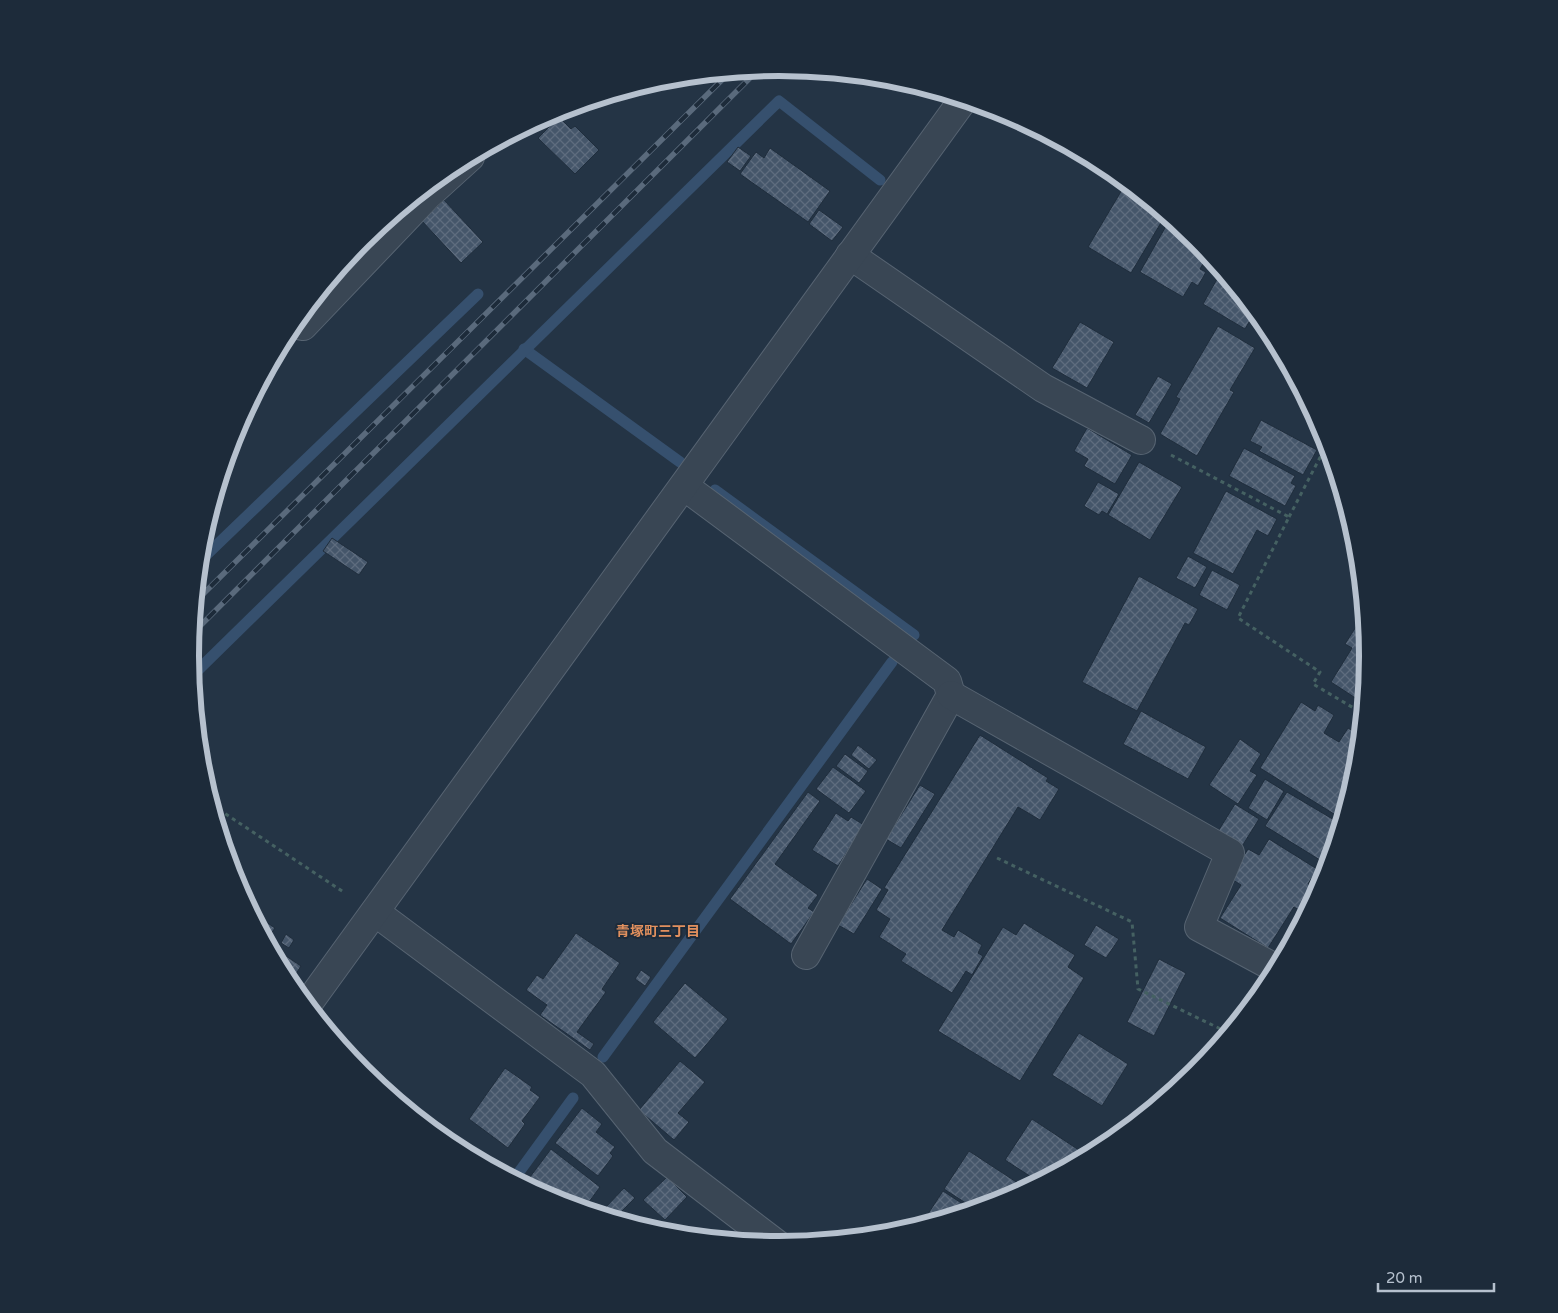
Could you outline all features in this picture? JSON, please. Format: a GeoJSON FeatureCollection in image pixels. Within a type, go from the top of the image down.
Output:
{"type":"FeatureCollection","features":[{"type":"Feature","properties":{"kind":"street"},"geometry":{"type":"LineString","coordinates":[[311,999],[959,105]]}},
{"type":"Feature","properties":{"kind":"street"},"geometry":{"type":"LineString","coordinates":[[303,326],[430,193]]}},
{"type":"Feature","properties":{"kind":"street"},"geometry":{"type":"LineString","coordinates":[[850,255],[1043,388],[1141,440]]}},
{"type":"Feature","properties":{"kind":"street"},"geometry":{"type":"LineString","coordinates":[[684,486],[947,681],[951,695],[1230,853],[1199,928],[1270,965]]}},
{"type":"Feature","properties":{"kind":"street"},"geometry":{"type":"LineString","coordinates":[[806,955],[951,695]]}},
{"type":"Feature","properties":{"kind":"street"},"geometry":{"type":"LineString","coordinates":[[375,912],[593,1074],[655,1151],[767,1237]]}},
{"type":"Feature","properties":{"kind":"path"},"geometry":{"type":"LineString","coordinates":[[1141,440],[1289,517]]}},
{"type":"Feature","properties":{"kind":"path"},"geometry":{"type":"LineString","coordinates":[[1322,454],[1238,618],[1320,672],[1313,684],[1356,710]]}},
{"type":"Feature","properties":{"kind":"path"},"geometry":{"type":"LineString","coordinates":[[220,810],[375,912]]}},
{"type":"Feature","properties":{"kind":"path"},"geometry":{"type":"LineString","coordinates":[[997,858],[1132,922],[1138,989],[1223,1029]]}},
{"type":"Feature","properties":{"kind":"building"},"geometry":{"type":"Polygon","coordinates":[[[561,119],[571,129],[575,126],[599,150],[575,174],[538,138],[555,121],[561,119]]]}},
{"type":"Feature","properties":{"kind":"building"},"geometry":{"type":"Polygon","coordinates":[[[738,147],[751,156],[740,171],[727,162],[738,147]]]}},
{"type":"Feature","properties":{"kind":"building"},"geometry":{"type":"Polygon","coordinates":[[[770,148],[830,191],[808,222],[740,174],[756,152],[764,158],[770,148]]]}},
{"type":"Feature","properties":{"kind":"building"},"geometry":{"type":"Polygon","coordinates":[[[1122,189],[1162,221],[1131,273],[1088,247],[1122,189]]]}},
{"type":"Feature","properties":{"kind":"building"},"geometry":{"type":"Polygon","coordinates":[[[444,200],[483,242],[461,263],[422,221],[444,200]]]}},
{"type":"Feature","properties":{"kind":"building"},"geometry":{"type":"Polygon","coordinates":[[[819,210],[843,227],[832,241],[809,224],[819,210]]]}},
{"type":"Feature","properties":{"kind":"building"},"geometry":{"type":"Polygon","coordinates":[[[1167,225],[1204,262],[1200,269],[1206,272],[1198,286],[1192,282],[1183,297],[1140,272],[1167,225]]]}},
{"type":"Feature","properties":{"kind":"building"},"geometry":{"type":"Polygon","coordinates":[[[1218,278],[1251,319],[1245,329],[1203,304],[1218,278]]]}},
{"type":"Feature","properties":{"kind":"building"},"geometry":{"type":"Polygon","coordinates":[[[1080,322],[1114,342],[1087,388],[1052,368],[1080,322]]]}},
{"type":"Feature","properties":{"kind":"building"},"geometry":{"type":"Polygon","coordinates":[[[1218,326],[1255,348],[1230,390],[1234,392],[1197,456],[1160,434],[1180,399],[1176,397],[1218,326]]]}},
{"type":"Feature","properties":{"kind":"building"},"geometry":{"type":"Polygon","coordinates":[[[1158,376],[1172,384],[1149,423],[1135,415],[1158,376]]]}},
{"type":"Feature","properties":{"kind":"building"},"geometry":{"type":"Polygon","coordinates":[[[1261,420],[1317,450],[1303,475],[1259,451],[1262,447],[1250,441],[1261,420]]]}},
{"type":"Feature","properties":{"kind":"building"},"geometry":{"type":"Polygon","coordinates":[[[1087,428],[1132,455],[1115,484],[1084,466],[1088,459],[1074,451],[1087,428]]]}},
{"type":"Feature","properties":{"kind":"building"},"geometry":{"type":"Polygon","coordinates":[[[1244,448],[1295,476],[1291,483],[1296,486],[1285,506],[1229,476],[1244,448]]]}},
{"type":"Feature","properties":{"kind":"building"},"geometry":{"type":"Polygon","coordinates":[[[1139,462],[1182,487],[1150,540],[1108,515],[1139,462]]]}},
{"type":"Feature","properties":{"kind":"building"},"geometry":{"type":"Polygon","coordinates":[[[1098,482],[1119,494],[1107,514],[1102,511],[1099,515],[1084,506],[1098,482]]]}},
{"type":"Feature","properties":{"kind":"building"},"geometry":{"type":"Polygon","coordinates":[[[1226,491],[1277,519],[1268,536],[1257,530],[1233,574],[1193,553],[1226,491]]]}},
{"type":"Feature","properties":{"kind":"building"},"geometry":{"type":"Polygon","coordinates":[[[332,538],[368,562],[359,575],[323,551],[332,538]]]}},
{"type":"Feature","properties":{"kind":"building"},"geometry":{"type":"Polygon","coordinates":[[[1188,556],[1207,567],[1195,588],[1176,578],[1188,556]]]}},
{"type":"Feature","properties":{"kind":"building"},"geometry":{"type":"Polygon","coordinates":[[[1212,570],[1240,585],[1227,610],[1199,595],[1212,570]]]}},
{"type":"Feature","properties":{"kind":"building"},"geometry":{"type":"Polygon","coordinates":[[[1139,576],[1198,609],[1189,625],[1185,623],[1137,711],[1082,682],[1139,576]]]}},
{"type":"Feature","properties":{"kind":"building"},"geometry":{"type":"Polygon","coordinates":[[[1358,623],[1357,699],[1331,682],[1352,648],[1345,644],[1358,623]]]}},
{"type":"Feature","properties":{"kind":"building"},"geometry":{"type":"Polygon","coordinates":[[[1301,702],[1315,711],[1318,705],[1334,715],[1324,733],[1339,742],[1348,728],[1354,732],[1348,770],[1336,816],[1260,768],[1301,702]]]}},
{"type":"Feature","properties":{"kind":"building"},"geometry":{"type":"Polygon","coordinates":[[[1141,711],[1206,747],[1188,779],[1123,744],[1141,711]]]}},
{"type":"Feature","properties":{"kind":"building"},"geometry":{"type":"Polygon","coordinates":[[[980,735],[1048,778],[1046,781],[1059,789],[1040,820],[1018,807],[942,930],[954,937],[958,930],[982,945],[978,953],[983,956],[972,975],[966,971],[952,993],[901,961],[906,954],[879,937],[890,919],[876,910],[888,890],[884,888],[980,735]]]}},
{"type":"Feature","properties":{"kind":"building"},"geometry":{"type":"Polygon","coordinates":[[[1240,739],[1261,754],[1250,771],[1257,775],[1238,804],[1209,785],[1240,739]]]}},
{"type":"Feature","properties":{"kind":"building"},"geometry":{"type":"Polygon","coordinates":[[[858,745],[877,760],[869,769],[851,755],[858,745]]]}},
{"type":"Feature","properties":{"kind":"building"},"geometry":{"type":"Polygon","coordinates":[[[845,754],[868,771],[859,783],[836,766],[845,754]]]}},
{"type":"Feature","properties":{"kind":"building"},"geometry":{"type":"Polygon","coordinates":[[[833,767],[866,791],[849,813],[816,789],[833,767]]]}},
{"type":"Feature","properties":{"kind":"building"},"geometry":{"type":"Polygon","coordinates":[[[1265,779],[1284,791],[1267,820],[1248,808],[1265,779]]]}},
{"type":"Feature","properties":{"kind":"building"},"geometry":{"type":"Polygon","coordinates":[[[920,785],[935,794],[901,848],[886,839],[920,785]]]}},
{"type":"Feature","properties":{"kind":"building"},"geometry":{"type":"Polygon","coordinates":[[[808,792],[820,801],[775,864],[818,895],[808,908],[814,912],[791,944],[730,899],[808,792]]]}},
{"type":"Feature","properties":{"kind":"building"},"geometry":{"type":"Polygon","coordinates":[[[1287,792],[1335,820],[1322,861],[1265,826],[1287,792]]]}},
{"type":"Feature","properties":{"kind":"building"},"geometry":{"type":"Polygon","coordinates":[[[1235,804],[1259,819],[1241,848],[1217,833],[1235,804]]]}},
{"type":"Feature","properties":{"kind":"building"},"geometry":{"type":"Polygon","coordinates":[[[836,813],[848,821],[851,817],[864,825],[838,866],[812,850],[836,813]]]}},
{"type":"Feature","properties":{"kind":"building"},"geometry":{"type":"Polygon","coordinates":[[[1269,839],[1317,869],[1308,884],[1312,886],[1300,911],[1294,907],[1268,948],[1220,918],[1241,885],[1230,878],[1248,849],[1259,855],[1269,839]]]}},
{"type":"Feature","properties":{"kind":"building"},"geometry":{"type":"Polygon","coordinates":[[[867,879],[882,889],[854,934],[838,925],[867,879]]]}},
{"type":"Feature","properties":{"kind":"building"},"geometry":{"type":"Polygon","coordinates":[[[262,919],[275,928],[270,935],[262,919]]]}},
{"type":"Feature","properties":{"kind":"building"},"geometry":{"type":"Polygon","coordinates":[[[1024,923],[1075,955],[1068,967],[1084,978],[1020,1081],[938,1031],[1003,927],[1016,935],[1024,923]]]}},
{"type":"Feature","properties":{"kind":"building"},"geometry":{"type":"Polygon","coordinates":[[[1096,925],[1119,939],[1106,958],[1084,945],[1096,925]]]}},
{"type":"Feature","properties":{"kind":"building"},"geometry":{"type":"Polygon","coordinates":[[[576,933],[620,963],[602,989],[606,992],[577,1032],[594,1044],[590,1050],[540,1015],[547,1005],[526,990],[537,975],[543,979],[576,933]]]}},
{"type":"Feature","properties":{"kind":"building"},"geometry":{"type":"Polygon","coordinates":[[[286,934],[294,940],[289,948],[281,943],[286,934]]]}},
{"type":"Feature","properties":{"kind":"building"},"geometry":{"type":"Polygon","coordinates":[[[279,951],[301,966],[295,976],[279,951]]]}},
{"type":"Feature","properties":{"kind":"building"},"geometry":{"type":"Polygon","coordinates":[[[1159,959],[1186,973],[1154,1036],[1127,1022],[1159,959]]]}},
{"type":"Feature","properties":{"kind":"building"},"geometry":{"type":"Polygon","coordinates":[[[641,970],[651,977],[645,986],[635,979],[641,970]]]}},
{"type":"Feature","properties":{"kind":"building"},"geometry":{"type":"Polygon","coordinates":[[[685,983],[728,1019],[695,1058],[653,1022],[685,983]]]}},
{"type":"Feature","properties":{"kind":"building"},"geometry":{"type":"Polygon","coordinates":[[[1079,1033],[1128,1064],[1102,1106],[1052,1075],[1079,1033]]]}},
{"type":"Feature","properties":{"kind":"building"},"geometry":{"type":"Polygon","coordinates":[[[680,1061],[705,1082],[678,1113],[689,1122],[674,1140],[639,1110],[680,1061]]]}},
{"type":"Feature","properties":{"kind":"building"},"geometry":{"type":"Polygon","coordinates":[[[505,1068],[532,1087],[530,1090],[540,1097],[522,1121],[525,1124],[508,1148],[469,1119],[505,1068]]]}},
{"type":"Feature","properties":{"kind":"building"},"geometry":{"type":"Polygon","coordinates":[[[582,1108],[602,1124],[596,1132],[615,1147],[610,1153],[613,1156],[598,1176],[555,1143],[582,1108]]]}},
{"type":"Feature","properties":{"kind":"building"},"geometry":{"type":"Polygon","coordinates":[[[1032,1119],[1081,1151],[1033,1178],[1005,1160],[1032,1119]]]}},
{"type":"Feature","properties":{"kind":"building"},"geometry":{"type":"Polygon","coordinates":[[[551,1149],[600,1187],[587,1204],[542,1186],[530,1177],[551,1149]]]}},
{"type":"Feature","properties":{"kind":"building"},"geometry":{"type":"Polygon","coordinates":[[[969,1151],[1020,1184],[969,1205],[944,1189],[969,1151]]]}},
{"type":"Feature","properties":{"kind":"building"},"geometry":{"type":"Polygon","coordinates":[[[667,1177],[687,1197],[665,1220],[643,1200],[667,1177]]]}},
{"type":"Feature","properties":{"kind":"building"},"geometry":{"type":"Polygon","coordinates":[[[624,1188],[635,1198],[619,1214],[605,1208],[624,1188]]]}},
{"type":"Feature","properties":{"kind":"building"},"geometry":{"type":"Polygon","coordinates":[[[943,1191],[966,1206],[929,1217],[925,1218],[943,1191]]]}},
{"type":"Feature","properties":{"kind":"waterway"},"geometry":{"type":"LineString","coordinates":[[199,669],[779,101],[880,180]]}},
{"type":"Feature","properties":{"kind":"waterway"},"geometry":{"type":"LineString","coordinates":[[208,553],[478,294]]}},
{"type":"Feature","properties":{"kind":"waterway"},"geometry":{"type":"LineString","coordinates":[[524,349],[680,462]]}},
{"type":"Feature","properties":{"kind":"waterway"},"geometry":{"type":"LineString","coordinates":[[715,490],[914,635]]}},
{"type":"Feature","properties":{"kind":"waterway"},"geometry":{"type":"LineString","coordinates":[[603,1057],[892,662]]}},
{"type":"Feature","properties":{"kind":"waterway"},"geometry":{"type":"LineString","coordinates":[[517,1174],[573,1098]]}},
{"type":"Feature","properties":{"kind":"railway"},"geometry":{"type":"LineString","coordinates":[[200,626],[751,77]]}},
{"type":"Feature","properties":{"kind":"railway"},"geometry":{"type":"LineString","coordinates":[[203,594],[723,79]]}},
{"type":"Feature","properties":{"kind":"district","name":"青塚町三丁目"},"geometry":{"type":"Point","coordinates":[658,931]}}]}
